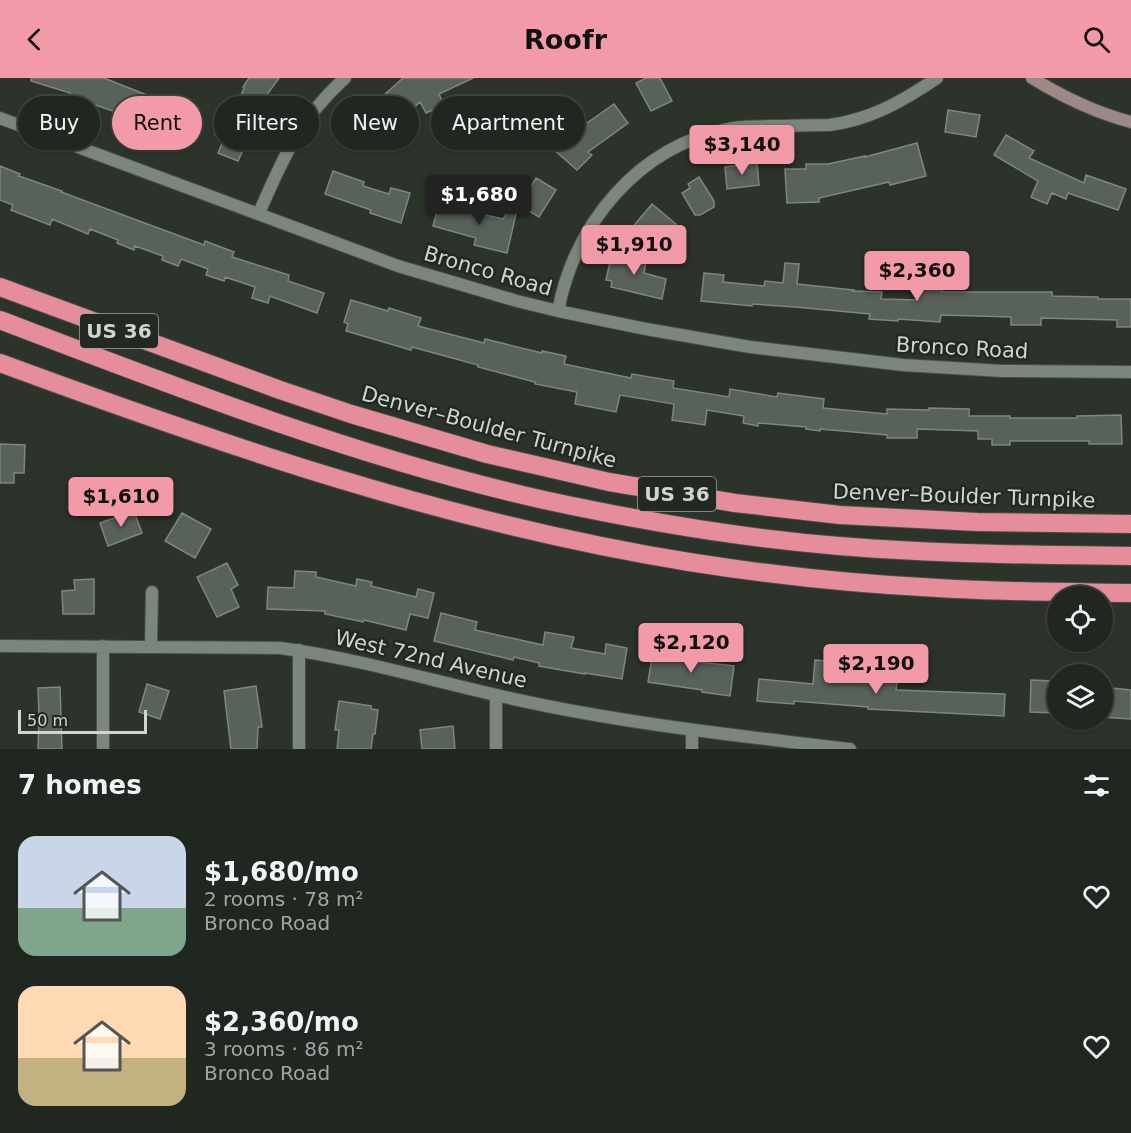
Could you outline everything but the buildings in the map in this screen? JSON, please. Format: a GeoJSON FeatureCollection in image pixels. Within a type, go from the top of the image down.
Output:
{"type":"FeatureCollection","features":[{"type":"Feature","properties":{"kind":"highway","name":"Denver–Boulder Turnpike"},"geometry":{"type":"LineString","coordinates":[[0,287],[351,414],[487,454],[609,482],[735,503],[840,515],[956,521],[1131,524]]}},
{"type":"Feature","properties":{"kind":"highway"},"geometry":{"type":"LineString","coordinates":[[0,320],[311,434],[429,471],[545,500],[702,530],[807,543],[928,552],[1131,556]]}},
{"type":"Feature","properties":{"kind":"highway"},"geometry":{"type":"LineString","coordinates":[[0,363],[172,426],[343,481],[455,512],[565,538],[690,562],[877,584],[1006,591],[1131,593]]}},
{"type":"Feature","properties":{"kind":"street"},"geometry":{"type":"LineString","coordinates":[[259,213],[282,160],[300,129],[316,107],[345,78]]}},
{"type":"Feature","properties":{"kind":"street"},"geometry":{"type":"LineString","coordinates":[[558,311],[562,292],[576,254],[592,224],[618,190],[656,158],[686,143],[728,129],[842,123],[875,113],[905,100],[937,78]]}},
{"type":"Feature","properties":{"kind":"street"},"geometry":{"type":"LineString","coordinates":[[1032,78],[1062,96],[1093,110],[1131,122]]}},
{"type":"Feature","properties":{"kind":"street","name":"Bronco Road"},"geometry":{"type":"LineString","coordinates":[[0,118],[398,266],[558,311],[750,347],[903,365],[1002,371],[1131,372]]}},
{"type":"Feature","properties":{"kind":"street"},"geometry":{"type":"LineString","coordinates":[[151,646],[152,592]]}},
{"type":"Feature","properties":{"kind":"street","name":"West 72nd Avenue"},"geometry":{"type":"LineString","coordinates":[[0,646],[263,647],[299,650],[599,716],[693,731],[850,749]]}},
{"type":"Feature","properties":{"kind":"street"},"geometry":{"type":"LineString","coordinates":[[103,749],[104,646]]}},
{"type":"Feature","properties":{"kind":"street"},"geometry":{"type":"LineString","coordinates":[[299,650],[299,749]]}},
{"type":"Feature","properties":{"kind":"street"},"geometry":{"type":"LineString","coordinates":[[496,695],[496,749]]}},
{"type":"Feature","properties":{"kind":"street"},"geometry":{"type":"LineString","coordinates":[[692,749],[693,731]]}}]}
